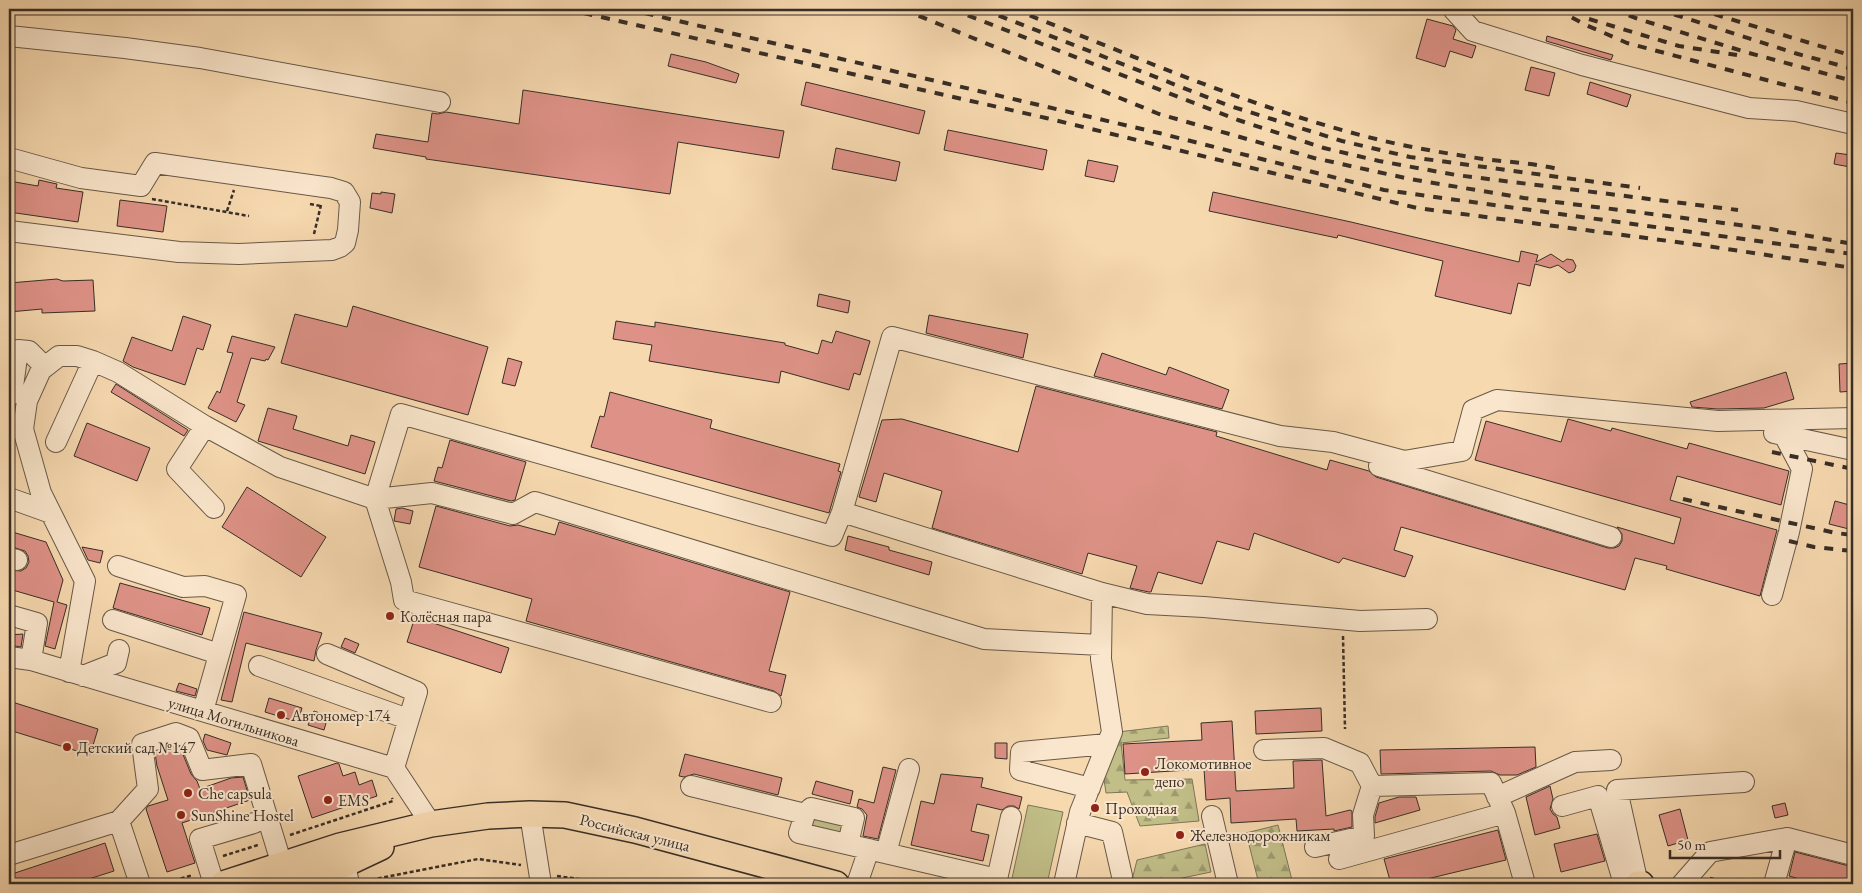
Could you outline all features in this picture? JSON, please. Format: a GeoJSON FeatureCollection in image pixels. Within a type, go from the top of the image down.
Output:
{"type":"FeatureCollection","features":[{"type":"Feature","properties":{"kind":"main road","name":"Российская улица"},"geometry":{"type":"LineString","coordinates":[[283,875],[340,846],[431,824],[488,816],[530,814],[565,815],[635,830],[776,877],[836,884]]}},
{"type":"Feature","properties":{"kind":"main road","name":"Российская улица"},"geometry":{"type":"LineString","coordinates":[[216,879],[283,875],[348,878],[431,824]]}},
{"type":"Feature","properties":{"kind":"street"},"geometry":{"type":"LineString","coordinates":[[1453,9],[1473,31],[1582,65],[1749,108],[1796,111],[1853,124]]}},
{"type":"Feature","properties":{"kind":"street"},"geometry":{"type":"LineString","coordinates":[[9,36],[200,58],[440,102]]}},
{"type":"Feature","properties":{"kind":"street"},"geometry":{"type":"LineString","coordinates":[[9,158],[80,178],[141,186],[155,163],[325,187],[344,192],[350,202],[345,243],[332,250],[239,254],[179,252],[9,231]]}},
{"type":"Feature","properties":{"kind":"street"},"geometry":{"type":"LineString","coordinates":[[771,702],[404,600],[401,582],[375,499],[401,414],[832,536],[842,512],[892,337],[1280,436],[1611,537]]}},
{"type":"Feature","properties":{"kind":"street"},"geometry":{"type":"LineString","coordinates":[[12,394],[18,350],[29,351],[44,367]]}},
{"type":"Feature","properties":{"kind":"street"},"geometry":{"type":"LineString","coordinates":[[119,650],[116,663],[76,674],[85,580],[41,493],[16,427],[41,370],[59,356],[77,356],[118,372],[205,426],[280,467],[375,499],[432,493],[513,514],[535,502],[984,639],[1101,645]]}},
{"type":"Feature","properties":{"kind":"street"},"geometry":{"type":"LineString","coordinates":[[56,442],[93,361]]}},
{"type":"Feature","properties":{"kind":"street"},"geometry":{"type":"LineString","coordinates":[[1280,436],[1333,442],[1404,460],[1462,451],[1473,410],[1497,400],[1718,420],[1853,418]]}},
{"type":"Feature","properties":{"kind":"street"},"geometry":{"type":"LineString","coordinates":[[1718,420],[1853,450]]}},
{"type":"Feature","properties":{"kind":"street"},"geometry":{"type":"LineString","coordinates":[[205,426],[177,469],[214,508]]}},
{"type":"Feature","properties":{"kind":"street"},"geometry":{"type":"LineString","coordinates":[[1772,595],[1789,532],[1802,469],[1784,435]]}},
{"type":"Feature","properties":{"kind":"street"},"geometry":{"type":"LineString","coordinates":[[9,498],[51,513]]}},
{"type":"Feature","properties":{"kind":"street"},"geometry":{"type":"LineString","coordinates":[[842,512],[1102,593],[1147,604],[1204,607],[1360,621],[1426,619]]}},
{"type":"Feature","properties":{"kind":"street"},"geometry":{"type":"LineString","coordinates":[[118,566],[182,587],[204,586],[236,595],[203,711]]}},
{"type":"Feature","properties":{"kind":"street"},"geometry":{"type":"LineString","coordinates":[[1064,884],[1077,824],[1112,732],[1102,666],[1102,593]]}},
{"type":"Feature","properties":{"kind":"street"},"geometry":{"type":"LineString","coordinates":[[9,614],[37,623],[31,660]]}},
{"type":"Feature","properties":{"kind":"street"},"geometry":{"type":"LineString","coordinates":[[113,620],[219,654]]}},
{"type":"Feature","properties":{"kind":"street"},"geometry":{"type":"LineString","coordinates":[[327,654],[417,692],[394,768],[431,824]]}},
{"type":"Feature","properties":{"kind":"street","name":"улица Могильникова"},"geometry":{"type":"LineString","coordinates":[[9,657],[31,660],[394,768]]}},
{"type":"Feature","properties":{"kind":"street"},"geometry":{"type":"LineString","coordinates":[[258,666],[408,719]]}},
{"type":"Feature","properties":{"kind":"street"},"geometry":{"type":"LineString","coordinates":[[9,855],[119,821],[148,789],[142,744],[176,733],[189,738],[202,770],[251,764],[283,875]]}},
{"type":"Feature","properties":{"kind":"street"},"geometry":{"type":"LineString","coordinates":[[1090,788],[1020,770],[1021,752],[1107,744]]}},
{"type":"Feature","properties":{"kind":"street"},"geometry":{"type":"LineString","coordinates":[[1264,750],[1324,748],[1360,763],[1372,786],[1363,815],[1364,836],[1314,848]]}},
{"type":"Feature","properties":{"kind":"street"},"geometry":{"type":"LineString","coordinates":[[1339,859],[1501,805],[1575,762],[1611,760]]}},
{"type":"Feature","properties":{"kind":"street"},"geometry":{"type":"LineString","coordinates":[[857,884],[877,851],[908,769]]}},
{"type":"Feature","properties":{"kind":"street"},"geometry":{"type":"LineString","coordinates":[[1639,884],[1617,790],[1744,782]]}},
{"type":"Feature","properties":{"kind":"street"},"geometry":{"type":"LineString","coordinates":[[1372,786],[1491,783],[1501,805],[1525,884]]}},
{"type":"Feature","properties":{"kind":"street"},"geometry":{"type":"LineString","coordinates":[[691,786],[805,814],[799,833],[997,879],[1011,817]]}},
{"type":"Feature","properties":{"kind":"street"},"geometry":{"type":"LineString","coordinates":[[1562,806],[1598,796],[1624,884]]}},
{"type":"Feature","properties":{"kind":"street"},"geometry":{"type":"LineString","coordinates":[[530,814],[540,879]]}},
{"type":"Feature","properties":{"kind":"street"},"geometry":{"type":"LineString","coordinates":[[1212,816],[1228,884]]}},
{"type":"Feature","properties":{"kind":"street"},"geometry":{"type":"LineString","coordinates":[[119,821],[140,884]]}},
{"type":"Feature","properties":{"kind":"street"},"geometry":{"type":"LineString","coordinates":[[216,879],[200,839],[254,823]]}},
{"type":"Feature","properties":{"kind":"street"},"geometry":{"type":"LineString","coordinates":[[1077,824],[1112,832],[1122,876]]}},
{"type":"Feature","properties":{"kind":"street"},"geometry":{"type":"LineString","coordinates":[[1774,884],[1787,838]]}},
{"type":"Feature","properties":{"kind":"street"},"geometry":{"type":"LineString","coordinates":[[1682,884],[1710,852],[1787,838],[1853,855]]}},
{"type":"Feature","properties":{"kind":"path"},"geometry":{"type":"LineString","coordinates":[[310,251],[325,187]]}},
{"type":"Feature","properties":{"kind":"path"},"geometry":{"type":"LineString","coordinates":[[151,199],[249,216]]}},
{"type":"Feature","properties":{"kind":"path"},"geometry":{"type":"LineString","coordinates":[[1343,619],[1345,729]]}},
{"type":"Feature","properties":{"kind":"path"},"geometry":{"type":"LineString","coordinates":[[162,884],[216,879],[221,866],[219,857],[393,801],[390,793]]}},
{"type":"Feature","properties":{"kind":"path"},"geometry":{"type":"LineString","coordinates":[[348,878],[478,859],[518,864],[540,879],[615,884]]}},
{"type":"Feature","properties":{"kind":"path"},"geometry":{"type":"LineString","coordinates":[[1704,877],[1732,884]]}},
{"type":"Feature","properties":{"kind":"green space"},"geometry":{"type":"Polygon","coordinates":[[[1168,726],[1169,738],[1121,743],[1125,780],[1192,779],[1199,821],[1140,826],[1127,792],[1106,793],[1102,766],[1118,732],[1168,726]]]}},
{"type":"Feature","properties":{"kind":"green space"},"geometry":{"type":"Polygon","coordinates":[[[1028,805],[1063,812],[1047,884],[1011,883],[1028,805]]]}},
{"type":"Feature","properties":{"kind":"green space"},"geometry":{"type":"Polygon","coordinates":[[[813,817],[844,824],[841,833],[811,825],[813,817]]]}},
{"type":"Feature","properties":{"kind":"green space"},"geometry":{"type":"Polygon","coordinates":[[[1278,825],[1293,884],[1259,884],[1246,833],[1278,825]]]}},
{"type":"Feature","properties":{"kind":"green space"},"geometry":{"type":"Polygon","coordinates":[[[1205,844],[1211,872],[1154,884],[1131,884],[1137,860],[1205,844]]]}},
{"type":"Feature","properties":{"kind":"building"},"geometry":{"type":"Polygon","coordinates":[[[1427,19],[1453,26],[1456,30],[1453,39],[1476,46],[1472,58],[1450,51],[1445,67],[1416,58],[1427,19]]]}},
{"type":"Feature","properties":{"kind":"building"},"geometry":{"type":"Polygon","coordinates":[[[1547,36],[1613,55],[1611,60],[1546,41],[1547,36]]]}},
{"type":"Feature","properties":{"kind":"building"},"geometry":{"type":"Polygon","coordinates":[[[671,54],[706,62],[739,74],[736,83],[668,66],[671,54]]]}},
{"type":"Feature","properties":{"kind":"building"},"geometry":{"type":"Polygon","coordinates":[[[1531,67],[1555,73],[1549,96],[1525,90],[1531,67]]]}},
{"type":"Feature","properties":{"kind":"building"},"geometry":{"type":"Polygon","coordinates":[[[806,82],[925,111],[919,134],[801,105],[806,82]]]}},
{"type":"Feature","properties":{"kind":"building"},"geometry":{"type":"Polygon","coordinates":[[[1590,82],[1631,95],[1627,107],[1587,94],[1590,82]]]}},
{"type":"Feature","properties":{"kind":"building"},"geometry":{"type":"Polygon","coordinates":[[[523,90],[784,131],[779,158],[678,142],[670,194],[426,159],[426,157],[373,148],[376,134],[428,142],[432,113],[446,112],[519,124],[523,90]]]}},
{"type":"Feature","properties":{"kind":"building"},"geometry":{"type":"Polygon","coordinates":[[[948,130],[1047,150],[1043,170],[944,150],[948,130]]]}},
{"type":"Feature","properties":{"kind":"building"},"geometry":{"type":"Polygon","coordinates":[[[836,148],[900,162],[896,181],[832,169],[836,148]]]}},
{"type":"Feature","properties":{"kind":"building"},"geometry":{"type":"Polygon","coordinates":[[[1836,153],[1851,155],[1850,167],[1834,164],[1836,153]]]}},
{"type":"Feature","properties":{"kind":"building"},"geometry":{"type":"Polygon","coordinates":[[[1088,160],[1118,166],[1114,182],[1085,176],[1088,160]]]}},
{"type":"Feature","properties":{"kind":"building"},"geometry":{"type":"Polygon","coordinates":[[[39,180],[57,184],[56,188],[83,192],[78,222],[9,212],[9,181],[38,186],[39,180]]]}},
{"type":"Feature","properties":{"kind":"building"},"geometry":{"type":"Polygon","coordinates":[[[381,192],[395,194],[392,213],[370,208],[372,193],[381,194],[381,192]]]}},
{"type":"Feature","properties":{"kind":"building"},"geometry":{"type":"Polygon","coordinates":[[[1213,192],[1351,222],[1519,262],[1521,251],[1538,255],[1536,262],[1551,254],[1563,262],[1567,259],[1573,260],[1576,266],[1574,271],[1569,273],[1558,265],[1550,268],[1535,264],[1530,286],[1518,283],[1511,314],[1435,296],[1443,261],[1338,235],[1337,238],[1209,211],[1213,192]]]}},
{"type":"Feature","properties":{"kind":"building"},"geometry":{"type":"Polygon","coordinates":[[[120,200],[167,206],[163,232],[117,226],[120,200]]]}},
{"type":"Feature","properties":{"kind":"building"},"geometry":{"type":"Polygon","coordinates":[[[57,279],[63,281],[93,280],[95,311],[42,313],[42,309],[9,312],[9,283],[57,279]]]}},
{"type":"Feature","properties":{"kind":"building"},"geometry":{"type":"Polygon","coordinates":[[[819,294],[850,301],[848,313],[817,306],[819,294]]]}},
{"type":"Feature","properties":{"kind":"building"},"geometry":{"type":"Polygon","coordinates":[[[353,306],[488,347],[468,415],[281,363],[295,314],[347,327],[353,306]]]}},
{"type":"Feature","properties":{"kind":"building"},"geometry":{"type":"Polygon","coordinates":[[[929,315],[1028,334],[1023,358],[926,333],[929,315]]]}},
{"type":"Feature","properties":{"kind":"building"},"geometry":{"type":"Polygon","coordinates":[[[183,316],[211,325],[203,350],[197,348],[185,385],[133,367],[123,361],[132,337],[172,351],[183,316]]]}},
{"type":"Feature","properties":{"kind":"building"},"geometry":{"type":"Polygon","coordinates":[[[616,321],[655,327],[655,322],[785,343],[785,345],[818,354],[822,340],[832,343],[836,331],[870,341],[860,375],[854,373],[849,390],[781,371],[779,383],[649,361],[652,345],[613,339],[616,321]]]}},
{"type":"Feature","properties":{"kind":"building"},"geometry":{"type":"Polygon","coordinates":[[[232,336],[275,347],[268,360],[251,358],[237,402],[245,405],[236,422],[208,408],[217,391],[220,393],[233,353],[227,352],[232,336]]]}},
{"type":"Feature","properties":{"kind":"building"},"geometry":{"type":"Polygon","coordinates":[[[1102,353],[1166,375],[1169,367],[1229,390],[1222,409],[1094,376],[1102,353]]]}},
{"type":"Feature","properties":{"kind":"building"},"geometry":{"type":"Polygon","coordinates":[[[508,358],[522,362],[515,386],[502,383],[508,358]]]}},
{"type":"Feature","properties":{"kind":"building"},"geometry":{"type":"Polygon","coordinates":[[[1853,363],[1853,391],[1840,392],[1839,364],[1853,363]]]}},
{"type":"Feature","properties":{"kind":"building"},"geometry":{"type":"Polygon","coordinates":[[[1786,372],[1794,399],[1764,408],[1718,409],[1692,407],[1690,402],[1786,372]]]}},
{"type":"Feature","properties":{"kind":"building"},"geometry":{"type":"Polygon","coordinates":[[[116,384],[188,430],[184,436],[111,392],[116,384]]]}},
{"type":"Feature","properties":{"kind":"building"},"geometry":{"type":"Polygon","coordinates":[[[1036,386],[1217,432],[1216,436],[1327,470],[1330,460],[1369,471],[1376,477],[1608,548],[1619,546],[1622,541],[1622,534],[1617,527],[1674,544],[1681,518],[1475,460],[1486,421],[1561,442],[1568,419],[1611,431],[1612,428],[1687,449],[1689,443],[1789,471],[1781,505],[1677,476],[1670,500],[1777,530],[1760,596],[1666,569],[1667,566],[1635,558],[1625,590],[1401,527],[1394,550],[1413,556],[1405,577],[1343,558],[1339,563],[1254,533],[1249,550],[1217,541],[1202,584],[1158,572],[1151,592],[1149,592],[1130,588],[1137,566],[1088,553],[1082,574],[932,528],[942,491],[884,473],[876,502],[859,497],[882,420],[902,419],[1018,452],[1036,386]]]}},
{"type":"Feature","properties":{"kind":"building"},"geometry":{"type":"Polygon","coordinates":[[[610,392],[712,420],[710,428],[840,464],[838,471],[841,472],[829,513],[591,447],[600,416],[604,417],[610,392]]]}},
{"type":"Feature","properties":{"kind":"building"},"geometry":{"type":"Polygon","coordinates":[[[268,408],[297,416],[293,429],[348,446],[351,435],[375,442],[365,474],[258,441],[268,408]]]}},
{"type":"Feature","properties":{"kind":"building"},"geometry":{"type":"Polygon","coordinates":[[[87,423],[150,448],[137,481],[74,456],[87,423]]]}},
{"type":"Feature","properties":{"kind":"building"},"geometry":{"type":"Polygon","coordinates":[[[450,440],[526,462],[515,500],[511,501],[434,481],[438,467],[442,468],[450,440]]]}},
{"type":"Feature","properties":{"kind":"building"},"geometry":{"type":"Polygon","coordinates":[[[247,487],[326,537],[301,577],[222,527],[247,487]]]}},
{"type":"Feature","properties":{"kind":"building"},"geometry":{"type":"Polygon","coordinates":[[[1835,501],[1853,506],[1853,530],[1829,524],[1835,501]]]}},
{"type":"Feature","properties":{"kind":"building"},"geometry":{"type":"Polygon","coordinates":[[[436,506],[510,526],[518,525],[555,535],[559,522],[790,592],[769,671],[786,675],[781,696],[774,691],[526,621],[532,599],[419,567],[436,506]]]}},
{"type":"Feature","properties":{"kind":"building"},"geometry":{"type":"Polygon","coordinates":[[[402,508],[413,511],[410,524],[394,521],[396,509],[402,508]]]}},
{"type":"Feature","properties":{"kind":"building"},"geometry":{"type":"Polygon","coordinates":[[[9,531],[46,542],[63,580],[57,602],[67,605],[55,649],[45,646],[54,602],[9,589],[9,570],[21,571],[26,568],[29,562],[25,551],[9,546],[9,531]]]}},
{"type":"Feature","properties":{"kind":"building"},"geometry":{"type":"Polygon","coordinates":[[[848,536],[889,547],[889,550],[932,562],[929,575],[845,550],[848,536]]]}},
{"type":"Feature","properties":{"kind":"building"},"geometry":{"type":"Polygon","coordinates":[[[82,547],[103,551],[100,563],[88,560],[82,547]]]}},
{"type":"Feature","properties":{"kind":"building"},"geometry":{"type":"Polygon","coordinates":[[[120,583],[210,608],[202,635],[113,608],[120,583]]]}},
{"type":"Feature","properties":{"kind":"building"},"geometry":{"type":"Polygon","coordinates":[[[244,612],[322,633],[314,661],[246,643],[232,702],[221,700],[244,612]]]}},
{"type":"Feature","properties":{"kind":"building"},"geometry":{"type":"Polygon","coordinates":[[[415,617],[509,648],[501,673],[407,642],[415,617]]]}},
{"type":"Feature","properties":{"kind":"building"},"geometry":{"type":"Polygon","coordinates":[[[23,634],[21,647],[9,645],[9,635],[23,634]]]}},
{"type":"Feature","properties":{"kind":"building"},"geometry":{"type":"Polygon","coordinates":[[[345,638],[359,644],[355,653],[341,647],[345,638]]]}},
{"type":"Feature","properties":{"kind":"building"},"geometry":{"type":"Polygon","coordinates":[[[179,683],[197,689],[195,696],[176,691],[179,683]]]}},
{"type":"Feature","properties":{"kind":"building"},"geometry":{"type":"Polygon","coordinates":[[[269,698],[302,708],[298,722],[265,712],[269,698]]]}},
{"type":"Feature","properties":{"kind":"building"},"geometry":{"type":"Polygon","coordinates":[[[9,701],[98,729],[90,755],[9,730],[9,701]]]}},
{"type":"Feature","properties":{"kind":"building"},"geometry":{"type":"Polygon","coordinates":[[[1321,708],[1322,731],[1256,734],[1255,711],[1321,708]]]}},
{"type":"Feature","properties":{"kind":"building"},"geometry":{"type":"Polygon","coordinates":[[[314,711],[328,716],[324,730],[308,725],[314,711]]]}},
{"type":"Feature","properties":{"kind":"building","name":"Локомотивное депо"},"geometry":{"type":"Polygon","coordinates":[[[1232,721],[1236,791],[1294,788],[1293,761],[1322,760],[1326,816],[1350,810],[1352,811],[1352,827],[1334,831],[1334,829],[1297,831],[1296,819],[1231,823],[1230,798],[1206,800],[1204,769],[1125,774],[1123,744],[1202,740],[1201,723],[1232,721]]]}},
{"type":"Feature","properties":{"kind":"building"},"geometry":{"type":"Polygon","coordinates":[[[205,734],[231,743],[227,755],[207,750],[203,741],[205,734]]]}},
{"type":"Feature","properties":{"kind":"building"},"geometry":{"type":"Polygon","coordinates":[[[995,743],[1007,743],[1007,759],[995,758],[995,743]]]}},
{"type":"Feature","properties":{"kind":"building"},"geometry":{"type":"Polygon","coordinates":[[[177,746],[180,747],[191,774],[197,781],[200,789],[231,778],[243,777],[250,800],[182,823],[195,863],[167,872],[146,809],[148,806],[168,800],[157,766],[155,753],[177,746]]]}},
{"type":"Feature","properties":{"kind":"building"},"geometry":{"type":"Polygon","coordinates":[[[1535,747],[1536,767],[1517,775],[1500,775],[1491,771],[1381,774],[1380,750],[1535,747]]]}},
{"type":"Feature","properties":{"kind":"building"},"geometry":{"type":"Polygon","coordinates":[[[685,754],[782,778],[778,795],[694,774],[684,777],[679,776],[685,754]]]}},
{"type":"Feature","properties":{"kind":"building"},"geometry":{"type":"Polygon","coordinates":[[[337,763],[343,776],[355,772],[359,785],[372,780],[377,796],[312,818],[298,776],[337,763]]]}},
{"type":"Feature","properties":{"kind":"building"},"geometry":{"type":"Polygon","coordinates":[[[883,767],[896,770],[878,839],[863,836],[867,815],[862,809],[857,807],[859,799],[874,803],[883,767]]]}},
{"type":"Feature","properties":{"kind":"building"},"geometry":{"type":"Polygon","coordinates":[[[941,774],[983,778],[981,787],[1022,797],[1019,809],[1014,806],[1008,806],[1002,810],[977,804],[971,831],[989,835],[983,861],[911,845],[921,801],[934,804],[941,774]]]}},
{"type":"Feature","properties":{"kind":"building"},"geometry":{"type":"Polygon","coordinates":[[[816,781],[853,791],[850,804],[812,794],[816,781]]]}},
{"type":"Feature","properties":{"kind":"building"},"geometry":{"type":"Polygon","coordinates":[[[1550,786],[1553,799],[1550,809],[1557,817],[1560,828],[1535,835],[1526,797],[1550,786]]]}},
{"type":"Feature","properties":{"kind":"building"},"geometry":{"type":"Polygon","coordinates":[[[1399,797],[1416,797],[1420,810],[1375,823],[1379,803],[1399,797]]]}},
{"type":"Feature","properties":{"kind":"building"},"geometry":{"type":"Polygon","coordinates":[[[1785,803],[1788,815],[1775,818],[1772,806],[1785,803]]]}},
{"type":"Feature","properties":{"kind":"building"},"geometry":{"type":"Polygon","coordinates":[[[1680,809],[1688,840],[1668,846],[1659,815],[1680,809]]]}},
{"type":"Feature","properties":{"kind":"building"},"geometry":{"type":"Polygon","coordinates":[[[1498,830],[1506,860],[1406,884],[1391,884],[1384,859],[1498,830]]]}},
{"type":"Feature","properties":{"kind":"building"},"geometry":{"type":"Polygon","coordinates":[[[1597,834],[1605,861],[1561,872],[1554,844],[1597,834]]]}},
{"type":"Feature","properties":{"kind":"building"},"geometry":{"type":"Polygon","coordinates":[[[105,843],[114,871],[73,884],[9,884],[9,875],[105,843]]]}},
{"type":"Feature","properties":{"kind":"building"},"geometry":{"type":"Polygon","coordinates":[[[1795,852],[1853,867],[1853,884],[1817,884],[1789,876],[1795,852]]]}},
{"type":"Feature","properties":{"kind":"railway"},"geometry":{"type":"LineString","coordinates":[[566,9],[1046,118],[1417,208],[1707,246],[1853,268]]}},
{"type":"Feature","properties":{"kind":"railway"},"geometry":{"type":"LineString","coordinates":[[627,9],[1159,133],[1384,190],[1853,254]]}},
{"type":"Feature","properties":{"kind":"railway"},"geometry":{"type":"LineString","coordinates":[[902,9],[1159,114],[1314,158],[1410,179],[1524,198],[1771,229],[1853,244]]}},
{"type":"Feature","properties":{"kind":"railway"},"geometry":{"type":"LineString","coordinates":[[951,9],[1238,120],[1324,148],[1379,161],[1456,175],[1738,210]]}},
{"type":"Feature","properties":{"kind":"railway"},"geometry":{"type":"LineString","coordinates":[[982,9],[1227,105],[1342,141],[1410,157],[1640,188]]}},
{"type":"Feature","properties":{"kind":"railway"},"geometry":{"type":"LineString","coordinates":[[1013,9],[1233,95],[1323,124],[1411,147],[1558,169]]}},
{"type":"Feature","properties":{"kind":"railway"},"geometry":{"type":"LineString","coordinates":[[1556,9],[1627,43],[1853,103]]}},
{"type":"Feature","properties":{"kind":"railway"},"geometry":{"type":"LineString","coordinates":[[1612,9],[1638,19],[1749,53],[1853,81]]}},
{"type":"Feature","properties":{"kind":"railway"},"geometry":{"type":"LineString","coordinates":[[1657,9],[1798,54],[1853,69]]}},
{"type":"Feature","properties":{"kind":"railway"},"geometry":{"type":"LineString","coordinates":[[1697,9],[1853,56]]}},
{"type":"Feature","properties":{"kind":"railway"},"geometry":{"type":"LineString","coordinates":[[1589,19],[1679,46],[1737,55]]}},
{"type":"Feature","properties":{"kind":"railway"},"geometry":{"type":"LineString","coordinates":[[1772,452],[1853,469]]}},
{"type":"Feature","properties":{"kind":"railway"},"geometry":{"type":"LineString","coordinates":[[1683,499],[1836,533],[1853,535]]}},
{"type":"Feature","properties":{"kind":"railway"},"geometry":{"type":"LineString","coordinates":[[1789,541],[1814,547],[1853,551]]}},
{"type":"Feature","properties":{"kind":"place","name":"Колёсная пара"},"geometry":{"type":"Point","coordinates":[390,616]}},
{"type":"Feature","properties":{"kind":"place","name":"Автономер 174"},"geometry":{"type":"Point","coordinates":[281,715]}},
{"type":"Feature","properties":{"kind":"place","name":"Детский сад №147"},"geometry":{"type":"Point","coordinates":[67,747]}},
{"type":"Feature","properties":{"kind":"place","name":"Локомотивное депо"},"geometry":{"type":"Point","coordinates":[1145,772]}},
{"type":"Feature","properties":{"kind":"place","name":"Che capsula"},"geometry":{"type":"Point","coordinates":[188,793]}},
{"type":"Feature","properties":{"kind":"place","name":"EMS"},"geometry":{"type":"Point","coordinates":[328,800]}},
{"type":"Feature","properties":{"kind":"place","name":"Проходная"},"geometry":{"type":"Point","coordinates":[1095,808]}},
{"type":"Feature","properties":{"kind":"place","name":"SunShine Hostel"},"geometry":{"type":"Point","coordinates":[181,815]}},
{"type":"Feature","properties":{"kind":"place","name":"Железнодорожникам"},"geometry":{"type":"Point","coordinates":[1180,835]}}]}
